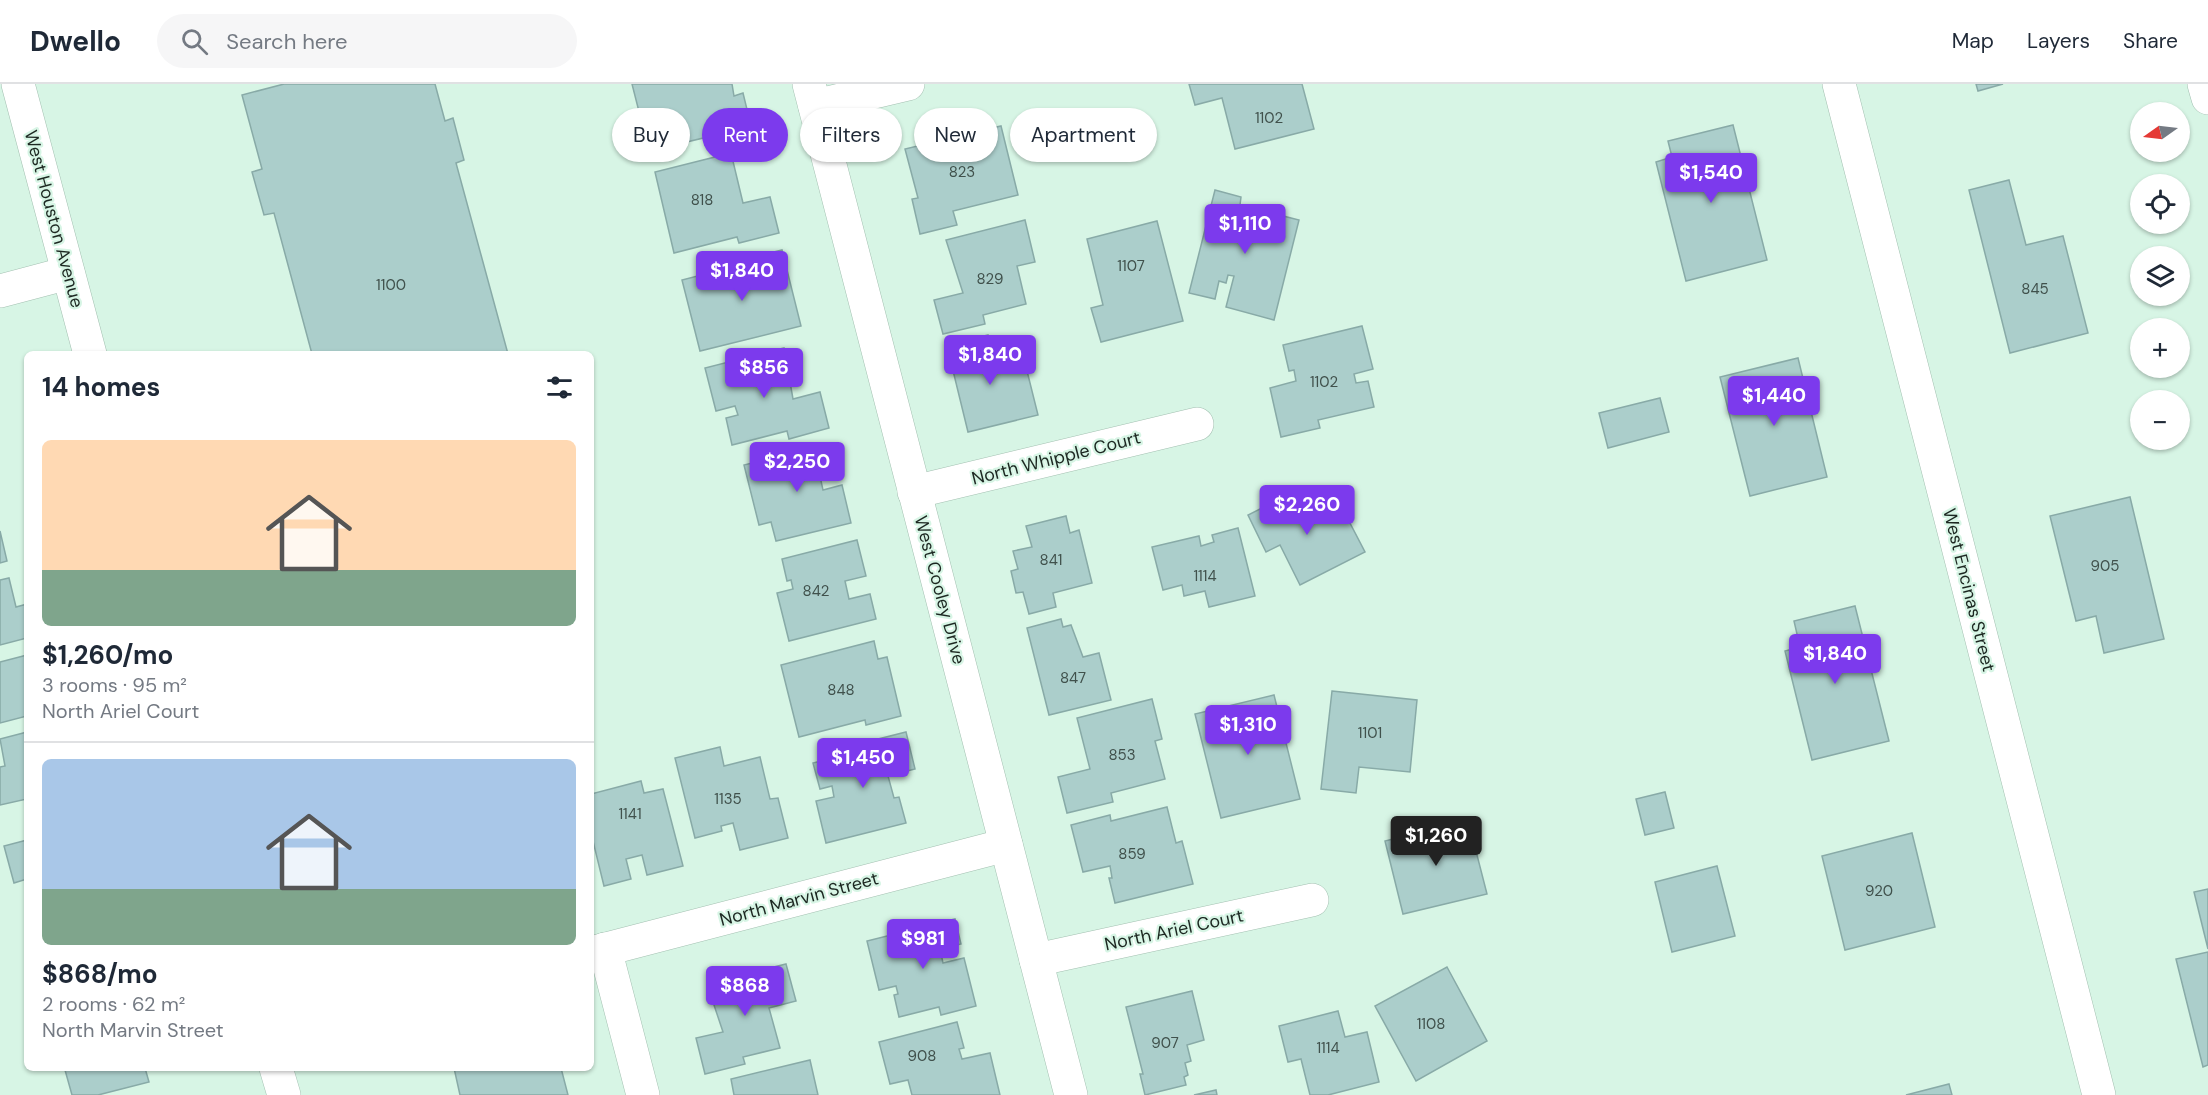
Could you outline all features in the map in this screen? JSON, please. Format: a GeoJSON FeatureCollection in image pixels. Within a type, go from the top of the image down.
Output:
{"type":"FeatureCollection","features":[{"type":"Feature","properties":{"kind":"street","name":"West Houston Avenue"},"geometry":{"type":"LineString","coordinates":[[18,84],[89,351]]}},
{"type":"Feature","properties":{"kind":"street"},"geometry":{"type":"LineString","coordinates":[[812,95],[908,84]]}},
{"type":"Feature","properties":{"kind":"street","name":"West Encinas Street"},"geometry":{"type":"LineString","coordinates":[[1839,84],[2099,1095]]}},
{"type":"Feature","properties":{"kind":"street"},"geometry":{"type":"LineString","coordinates":[[2204,84],[2208,98]]}},
{"type":"Feature","properties":{"kind":"street","name":"West Cooley Drive"},"geometry":{"type":"LineString","coordinates":[[812,95],[1071,1095]]}},
{"type":"Feature","properties":{"kind":"street"},"geometry":{"type":"LineString","coordinates":[[0,291],[68,273]]}},
{"type":"Feature","properties":{"kind":"street","name":"North Whipple Court"},"geometry":{"type":"LineString","coordinates":[[914,492],[1197,424]]}},
{"type":"Feature","properties":{"kind":"street","name":"North Marvin Street"},"geometry":{"type":"LineString","coordinates":[[598,951],[1006,845]]}},
{"type":"Feature","properties":{"kind":"street","name":"North Ariel Court"},"geometry":{"type":"LineString","coordinates":[[1036,960],[1312,900]]}},
{"type":"Feature","properties":{"kind":"street"},"geometry":{"type":"LineString","coordinates":[[598,951],[643,1095]]}},
{"type":"Feature","properties":{"kind":"street"},"geometry":{"type":"LineString","coordinates":[[277,1071],[284,1095]]}},
{"type":"Feature","properties":{"kind":"building"},"geometry":{"type":"Polygon","coordinates":[[[284,84],[435,84],[445,121],[453,118],[464,160],[456,163],[507,351],[311,351],[274,213],[264,215],[252,172],[262,169],[242,95],[284,84]]]}},
{"type":"Feature","properties":{"kind":"building"},"geometry":{"type":"Polygon","coordinates":[[[632,84],[732,84],[734,96],[743,93],[747,108],[702,108],[702,138],[690,141],[690,108],[638,108],[632,84]]]}},
{"type":"Feature","properties":{"kind":"building"},"geometry":{"type":"Polygon","coordinates":[[[1189,84],[1302,84],[1314,129],[1235,149],[1222,98],[1195,105],[1189,84]]]}},
{"type":"Feature","properties":{"kind":"building"},"geometry":{"type":"Polygon","coordinates":[[[1976,84],[2003,84],[1978,91],[1976,84]]]}},
{"type":"Feature","properties":{"kind":"building"},"geometry":{"type":"Polygon","coordinates":[[[1733,125],[1767,260],[1686,281],[1656,162],[1672,157],[1668,141],[1733,125]]]}},
{"type":"Feature","properties":{"kind":"building"},"geometry":{"type":"Polygon","coordinates":[[[1001,126],[1018,195],[953,211],[957,225],[920,234],[912,199],[918,198],[905,149],[914,147],[914,162],[998,162],[998,127],[1001,126]]]}},
{"type":"Feature","properties":{"kind":"building"},"geometry":{"type":"Polygon","coordinates":[[[702,160],[733,162],[743,203],[770,197],[779,233],[739,243],[737,237],[674,253],[655,172],[702,160]]]}},
{"type":"Feature","properties":{"kind":"building"},"geometry":{"type":"Polygon","coordinates":[[[2009,180],[2026,245],[2063,236],[2088,333],[2010,353],[1969,190],[2009,180]]]}},
{"type":"Feature","properties":{"kind":"building"},"geometry":{"type":"Polygon","coordinates":[[[1215,190],[1241,197],[1240,205],[1299,220],[1274,320],[1226,307],[1234,276],[1228,275],[1226,283],[1219,281],[1215,299],[1189,293],[1215,190]]]}},
{"type":"Feature","properties":{"kind":"building"},"geometry":{"type":"Polygon","coordinates":[[[1025,220],[1035,262],[1017,266],[1026,304],[983,315],[985,324],[943,334],[934,300],[963,293],[946,240],[1025,220]]]}},
{"type":"Feature","properties":{"kind":"building"},"geometry":{"type":"Polygon","coordinates":[[[1157,221],[1183,321],[1101,342],[1091,308],[1103,305],[1087,239],[1157,221]]]}},
{"type":"Feature","properties":{"kind":"building"},"geometry":{"type":"Polygon","coordinates":[[[782,250],[801,326],[700,351],[682,280],[748,263],[747,259],[782,250]]]}},
{"type":"Feature","properties":{"kind":"building"},"geometry":{"type":"Polygon","coordinates":[[[1362,326],[1373,369],[1354,374],[1356,383],[1368,381],[1374,407],[1318,420],[1320,428],[1281,437],[1270,388],[1296,381],[1294,370],[1289,371],[1283,345],[1362,326]]]}},
{"type":"Feature","properties":{"kind":"building"},"geometry":{"type":"Polygon","coordinates":[[[988,335],[993,355],[1006,352],[1011,371],[1026,367],[1038,415],[968,432],[947,346],[988,335]]]}},
{"type":"Feature","properties":{"kind":"building"},"geometry":{"type":"Polygon","coordinates":[[[784,348],[793,399],[820,392],[829,428],[789,439],[787,431],[732,445],[726,418],[738,415],[735,406],[716,411],[705,368],[784,348]]]}},
{"type":"Feature","properties":{"kind":"building"},"geometry":{"type":"Polygon","coordinates":[[[1798,358],[1827,477],[1750,496],[1720,377],[1798,358]]]}},
{"type":"Feature","properties":{"kind":"building"},"geometry":{"type":"Polygon","coordinates":[[[1660,398],[1669,432],[1608,448],[1599,413],[1660,398]]]}},
{"type":"Feature","properties":{"kind":"building"},"geometry":{"type":"Polygon","coordinates":[[[831,443],[838,468],[819,472],[823,490],[842,485],[851,523],[776,541],[771,522],[759,525],[744,465],[831,443]]]}},
{"type":"Feature","properties":{"kind":"building"},"geometry":{"type":"Polygon","coordinates":[[[1292,493],[1300,510],[1313,504],[1318,513],[1339,502],[1365,552],[1300,585],[1280,545],[1266,552],[1248,515],[1292,493]]]}},
{"type":"Feature","properties":{"kind":"building"},"geometry":{"type":"Polygon","coordinates":[[[2130,497],[2164,639],[2104,653],[2096,616],[2076,621],[2050,516],[2130,497]]]}},
{"type":"Feature","properties":{"kind":"building"},"geometry":{"type":"Polygon","coordinates":[[[1066,516],[1070,533],[1079,530],[1092,583],[1053,593],[1056,607],[1029,614],[1023,592],[1016,593],[1011,571],[1018,569],[1013,551],[1032,547],[1026,526],[1066,516]]]}},
{"type":"Feature","properties":{"kind":"building"},"geometry":{"type":"Polygon","coordinates":[[[1238,528],[1255,596],[1209,607],[1205,591],[1184,596],[1182,585],[1163,590],[1152,547],[1199,536],[1201,546],[1214,542],[1212,535],[1238,528]]]}},
{"type":"Feature","properties":{"kind":"building"},"geometry":{"type":"Polygon","coordinates":[[[0,531],[7,561],[0,563],[0,531]]]}},
{"type":"Feature","properties":{"kind":"building"},"geometry":{"type":"Polygon","coordinates":[[[857,540],[866,576],[845,581],[849,599],[870,594],[876,619],[789,641],[777,593],[793,589],[791,580],[787,581],[782,559],[857,540]]]}},
{"type":"Feature","properties":{"kind":"building"},"geometry":{"type":"Polygon","coordinates":[[[9,578],[16,607],[24,605],[24,639],[0,645],[0,580],[9,578]]]}},
{"type":"Feature","properties":{"kind":"building"},"geometry":{"type":"Polygon","coordinates":[[[1855,606],[1889,741],[1812,760],[1785,651],[1800,647],[1794,621],[1855,606]]]}},
{"type":"Feature","properties":{"kind":"building"},"geometry":{"type":"Polygon","coordinates":[[[1061,619],[1063,627],[1071,625],[1083,657],[1099,653],[1111,700],[1049,715],[1027,628],[1061,619]]]}},
{"type":"Feature","properties":{"kind":"building"},"geometry":{"type":"Polygon","coordinates":[[[874,641],[878,659],[887,657],[901,716],[866,725],[865,720],[799,737],[781,665],[874,641]]]}},
{"type":"Feature","properties":{"kind":"building"},"geometry":{"type":"Polygon","coordinates":[[[24,656],[24,717],[0,723],[0,662],[24,656]]]}},
{"type":"Feature","properties":{"kind":"building"},"geometry":{"type":"Polygon","coordinates":[[[1332,691],[1417,700],[1410,772],[1359,767],[1356,793],[1321,789],[1332,691]]]}},
{"type":"Feature","properties":{"kind":"building"},"geometry":{"type":"Polygon","coordinates":[[[1274,695],[1300,799],[1221,818],[1195,714],[1274,695]]]}},
{"type":"Feature","properties":{"kind":"building"},"geometry":{"type":"Polygon","coordinates":[[[1152,699],[1162,739],[1155,741],[1165,779],[1111,793],[1113,802],[1067,813],[1058,777],[1090,769],[1077,718],[1152,699]]]}},
{"type":"Feature","properties":{"kind":"building"},"geometry":{"type":"Polygon","coordinates":[[[906,732],[915,769],[888,776],[894,798],[899,797],[906,823],[826,843],[816,801],[834,797],[832,786],[820,789],[813,763],[868,749],[866,742],[906,732]]]}},
{"type":"Feature","properties":{"kind":"building"},"geometry":{"type":"Polygon","coordinates":[[[24,733],[24,800],[0,805],[0,767],[5,766],[0,739],[24,733]]]}},
{"type":"Feature","properties":{"kind":"building"},"geometry":{"type":"Polygon","coordinates":[[[720,747],[724,766],[760,757],[770,799],[778,798],[788,838],[740,850],[733,823],[721,826],[722,831],[695,838],[675,758],[720,747]]]}},
{"type":"Feature","properties":{"kind":"building"},"geometry":{"type":"Polygon","coordinates":[[[641,781],[644,793],[663,789],[683,866],[647,875],[642,855],[626,859],[631,879],[604,886],[594,845],[594,793],[641,781]]]}},
{"type":"Feature","properties":{"kind":"building"},"geometry":{"type":"Polygon","coordinates":[[[1665,792],[1674,828],[1645,835],[1636,799],[1665,792]]]}},
{"type":"Feature","properties":{"kind":"building"},"geometry":{"type":"Polygon","coordinates":[[[1167,807],[1176,843],[1182,841],[1193,884],[1115,903],[1109,878],[1112,878],[1110,866],[1083,872],[1071,825],[1110,815],[1111,821],[1167,807]]]}},
{"type":"Feature","properties":{"kind":"building"},"geometry":{"type":"Polygon","coordinates":[[[1468,820],[1487,894],[1403,914],[1385,841],[1468,820]]]}},
{"type":"Feature","properties":{"kind":"building"},"geometry":{"type":"Polygon","coordinates":[[[1912,833],[1935,927],[1845,950],[1822,856],[1912,833]]]}},
{"type":"Feature","properties":{"kind":"building"},"geometry":{"type":"Polygon","coordinates":[[[24,841],[24,880],[14,883],[4,846],[24,841]]]}},
{"type":"Feature","properties":{"kind":"building"},"geometry":{"type":"Polygon","coordinates":[[[1717,866],[1735,936],[1672,952],[1655,882],[1717,866]]]}},
{"type":"Feature","properties":{"kind":"building"},"geometry":{"type":"Polygon","coordinates":[[[2208,889],[2208,949],[2194,892],[2208,889]]]}},
{"type":"Feature","properties":{"kind":"building"},"geometry":{"type":"Polygon","coordinates":[[[955,919],[961,944],[940,949],[943,963],[964,958],[976,1006],[941,1015],[939,1007],[899,1017],[894,995],[898,994],[896,986],[879,990],[867,941],[955,919]]]}},
{"type":"Feature","properties":{"kind":"building"},"geometry":{"type":"Polygon","coordinates":[[[2208,952],[2208,1065],[2203,1067],[2176,959],[2208,952]]]}},
{"type":"Feature","properties":{"kind":"building"},"geometry":{"type":"Polygon","coordinates":[[[786,964],[796,1001],[769,1008],[780,1048],[743,1057],[745,1064],[705,1074],[696,1038],[723,1032],[707,984],[786,964]]]}},
{"type":"Feature","properties":{"kind":"building"},"geometry":{"type":"Polygon","coordinates":[[[1447,967],[1487,1041],[1416,1081],[1375,1006],[1447,967]]]}},
{"type":"Feature","properties":{"kind":"building"},"geometry":{"type":"Polygon","coordinates":[[[1192,991],[1204,1040],[1187,1045],[1191,1061],[1185,1063],[1188,1075],[1184,1077],[1186,1085],[1145,1095],[1140,1074],[1143,1074],[1126,1007],[1192,991]]]}},
{"type":"Feature","properties":{"kind":"building"},"geometry":{"type":"Polygon","coordinates":[[[1338,1011],[1345,1037],[1367,1032],[1379,1082],[1328,1095],[1310,1095],[1301,1059],[1288,1062],[1279,1026],[1338,1011]]]}},
{"type":"Feature","properties":{"kind":"building"},"geometry":{"type":"Polygon","coordinates":[[[957,1022],[964,1048],[959,1049],[962,1059],[990,1053],[1000,1095],[912,1095],[908,1080],[890,1084],[879,1042],[957,1022]]]}},
{"type":"Feature","properties":{"kind":"building"},"geometry":{"type":"Polygon","coordinates":[[[810,1060],[818,1095],[734,1095],[731,1079],[810,1060]]]}},
{"type":"Feature","properties":{"kind":"building"},"geometry":{"type":"Polygon","coordinates":[[[65,1071],[146,1071],[149,1082],[98,1095],[72,1095],[65,1071]]]}},
{"type":"Feature","properties":{"kind":"building"},"geometry":{"type":"Polygon","coordinates":[[[455,1071],[562,1071],[568,1095],[460,1095],[455,1071]]]}},
{"type":"Feature","properties":{"kind":"building"},"geometry":{"type":"Polygon","coordinates":[[[1949,1084],[1952,1095],[1906,1095],[1949,1084]]]}},
{"type":"Feature","properties":{"kind":"building"},"geometry":{"type":"Polygon","coordinates":[[[1216,1090],[1217,1095],[1194,1095],[1216,1090]]]}}]}
